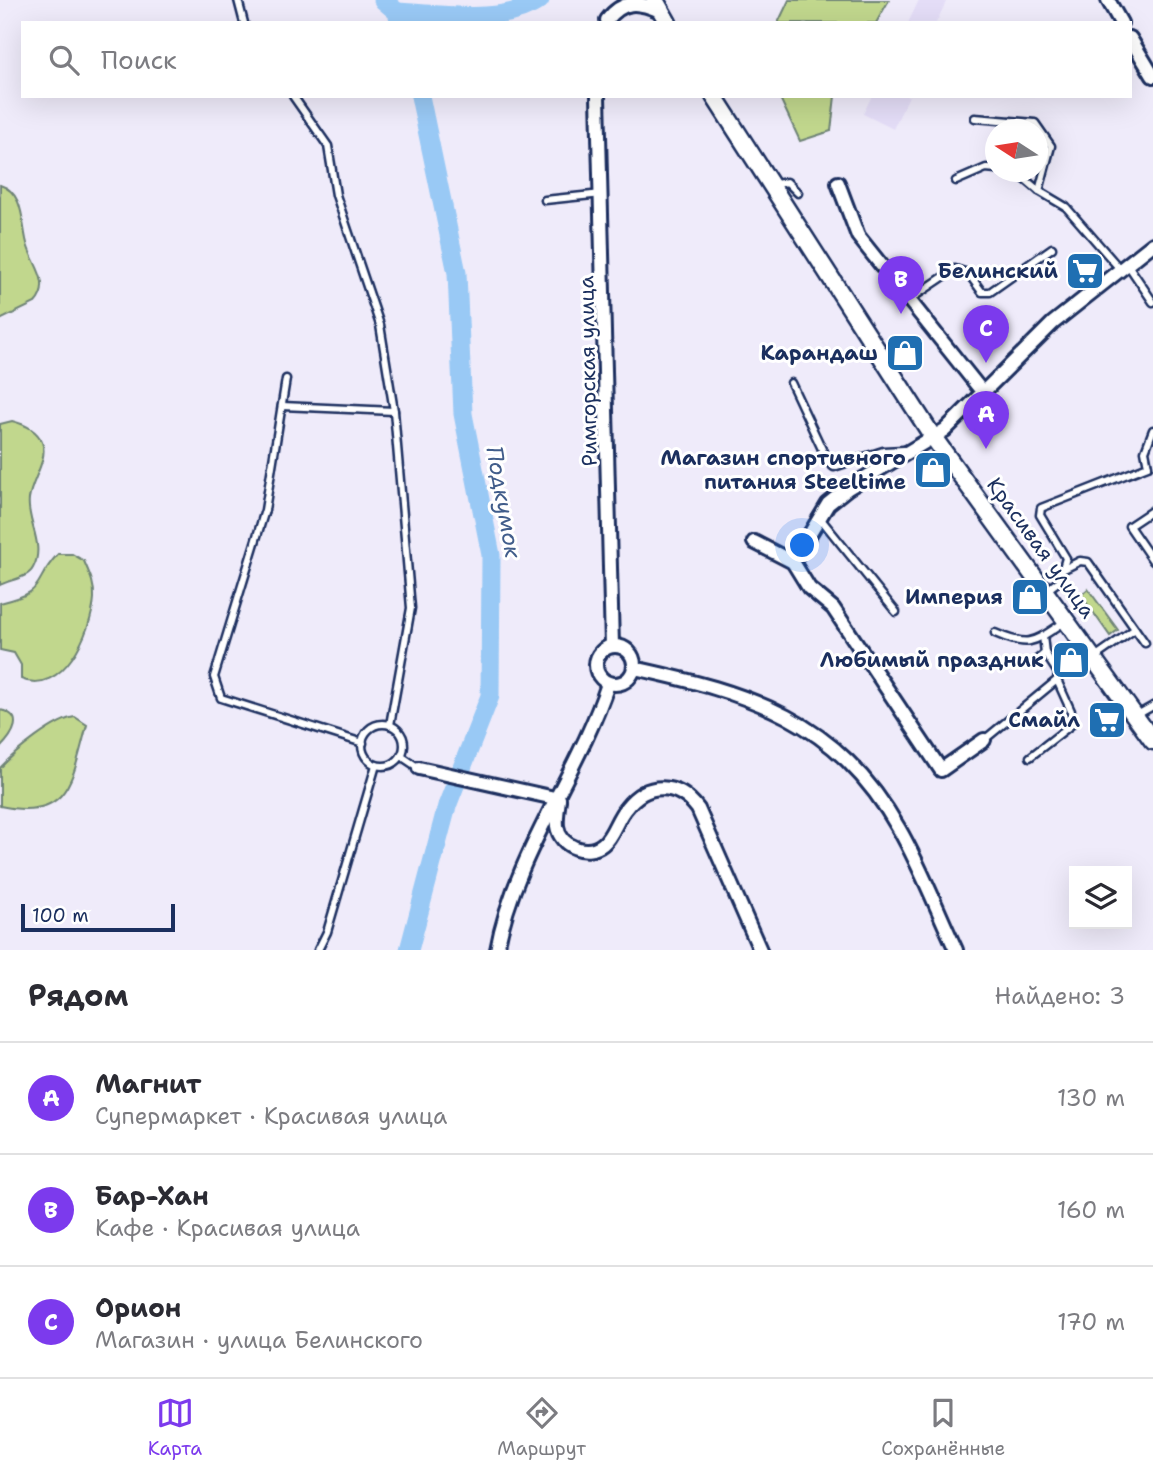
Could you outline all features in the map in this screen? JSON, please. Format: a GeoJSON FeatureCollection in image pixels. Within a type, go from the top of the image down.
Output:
{"type":"FeatureCollection","features":[{"type":"Feature","properties":{"kind":"main road","name":"Красивая улица"},"geometry":{"type":"LineString","coordinates":[[715,98],[806,250],[933,437],[1047,590],[1153,741]]}},
{"type":"Feature","properties":{"kind":"street"},"geometry":{"type":"LineString","coordinates":[[604,21],[609,0]]}},
{"type":"Feature","properties":{"kind":"street"},"geometry":{"type":"LineString","coordinates":[[1108,0],[1120,21]]}},
{"type":"Feature","properties":{"kind":"street"},"geometry":{"type":"LineString","coordinates":[[605,21],[617,7],[628,2],[661,11]]}},
{"type":"Feature","properties":{"kind":"street"},"geometry":{"type":"LineString","coordinates":[[1132,41],[1153,76]]}},
{"type":"Feature","properties":{"kind":"street","name":"Римгорская улица"},"geometry":{"type":"LineString","coordinates":[[598,98],[612,646]]}},
{"type":"Feature","properties":{"kind":"street"},"geometry":{"type":"LineString","coordinates":[[838,183],[858,236],[984,394]]}},
{"type":"Feature","properties":{"kind":"street"},"geometry":{"type":"LineString","coordinates":[[793,562],[818,517],[848,488],[933,437],[984,394],[1053,323],[1153,244]]}},
{"type":"Feature","properties":{"kind":"street"},"geometry":{"type":"LineString","coordinates":[[754,542],[793,562],[808,588],[833,608],[941,770],[984,740]]}},
{"type":"Feature","properties":{"kind":"street"},"geometry":{"type":"LineString","coordinates":[[612,646],[628,651],[634,668],[625,682],[608,684],[598,676],[595,663],[600,652],[612,646]]}},
{"type":"Feature","properties":{"kind":"street"},"geometry":{"type":"LineString","coordinates":[[634,668],[713,685],[754,699],[843,754],[866,779],[899,828],[956,950]]}},
{"type":"Feature","properties":{"kind":"street"},"geometry":{"type":"LineString","coordinates":[[497,950],[501,930],[519,882],[596,721],[608,684]]}},
{"type":"Feature","properties":{"kind":"street"},"geometry":{"type":"LineString","coordinates":[[419,768],[559,799]]}},
{"type":"Feature","properties":{"kind":"street"},"geometry":{"type":"LineString","coordinates":[[559,799],[557,828],[564,842],[576,849],[592,850],[604,843],[635,798],[664,788],[679,790],[689,797],[698,809],[760,950]]}},
{"type":"Feature","properties":{"kind":"lane"},"geometry":{"type":"LineString","coordinates":[[238,0],[243,21]]}},
{"type":"Feature","properties":{"kind":"lane"},"geometry":{"type":"LineString","coordinates":[[294,98],[328,146],[336,195],[380,325],[394,411],[411,608],[390,725]]}},
{"type":"Feature","properties":{"kind":"lane"},"geometry":{"type":"LineString","coordinates":[[975,118],[1035,123],[1051,146],[1040,191]]}},
{"type":"Feature","properties":{"kind":"lane"},"geometry":{"type":"LineString","coordinates":[[956,181],[985,168]]}},
{"type":"Feature","properties":{"kind":"lane"},"geometry":{"type":"LineString","coordinates":[[769,186],[787,182],[798,193]]}},
{"type":"Feature","properties":{"kind":"lane"},"geometry":{"type":"LineString","coordinates":[[1029,182],[1066,207],[1124,267],[1153,302]]}},
{"type":"Feature","properties":{"kind":"lane"},"geometry":{"type":"LineString","coordinates":[[545,200],[602,194]]}},
{"type":"Feature","properties":{"kind":"lane"},"geometry":{"type":"LineString","coordinates":[[909,300],[955,269],[968,273],[982,292],[990,292],[1052,248]]}},
{"type":"Feature","properties":{"kind":"lane"},"geometry":{"type":"LineString","coordinates":[[286,379],[265,510],[214,677],[221,698],[363,743]]}},
{"type":"Feature","properties":{"kind":"lane"},"geometry":{"type":"LineString","coordinates":[[791,383],[828,462],[834,467],[883,451],[913,450]]}},
{"type":"Feature","properties":{"kind":"lane"},"geometry":{"type":"LineString","coordinates":[[282,406],[394,411]]}},
{"type":"Feature","properties":{"kind":"lane"},"geometry":{"type":"LineString","coordinates":[[1047,590],[1059,581],[1066,558],[1040,515],[1041,508],[1048,502],[1148,467],[1145,451],[1153,430]]}},
{"type":"Feature","properties":{"kind":"lane"},"geometry":{"type":"LineString","coordinates":[[1153,510],[1129,526],[1153,561]]}},
{"type":"Feature","properties":{"kind":"lane"},"geometry":{"type":"LineString","coordinates":[[818,517],[896,612]]}},
{"type":"Feature","properties":{"kind":"lane"},"geometry":{"type":"LineString","coordinates":[[1064,569],[1080,561],[1088,562],[1145,643]]}},
{"type":"Feature","properties":{"kind":"lane"},"geometry":{"type":"LineString","coordinates":[[995,633],[1019,644],[1032,643],[1068,620]]}},
{"type":"Feature","properties":{"kind":"lane"},"geometry":{"type":"LineString","coordinates":[[1095,657],[1135,629]]}},
{"type":"Feature","properties":{"kind":"lane"},"geometry":{"type":"LineString","coordinates":[[984,740],[1056,680],[1058,673],[1045,653],[1043,636]]}},
{"type":"Feature","properties":{"kind":"lane"},"geometry":{"type":"LineString","coordinates":[[1033,663],[1045,653]]}},
{"type":"Feature","properties":{"kind":"lane"},"geometry":{"type":"LineString","coordinates":[[1030,757],[1071,725],[1071,711],[1056,680]]}},
{"type":"Feature","properties":{"kind":"lane"},"geometry":{"type":"LineString","coordinates":[[1137,715],[1153,706]]}},
{"type":"Feature","properties":{"kind":"lane"},"geometry":{"type":"LineString","coordinates":[[390,725],[403,738],[401,756],[390,764],[376,765],[366,756],[363,743],[372,727],[390,725]]}},
{"type":"Feature","properties":{"kind":"lane"},"geometry":{"type":"LineString","coordinates":[[401,756],[419,768]]}},
{"type":"Feature","properties":{"kind":"lane"},"geometry":{"type":"LineString","coordinates":[[318,950],[327,932],[376,765]]}},
{"type":"Feature","properties":{"kind":"shaded area"},"geometry":{"type":"Polygon","coordinates":[[[919,0],[947,0],[937,21],[909,21],[919,0]]]}},
{"type":"Feature","properties":{"kind":"shaded area"},"geometry":{"type":"Polygon","coordinates":[[[871,98],[908,98],[893,129],[863,114],[871,98]]]}},
{"type":"Feature","properties":{"kind":"green space"},"geometry":{"type":"Polygon","coordinates":[[[789,0],[889,0],[877,21],[779,21],[789,0]]]}},
{"type":"Feature","properties":{"kind":"green space"},"geometry":{"type":"Polygon","coordinates":[[[780,98],[835,98],[831,131],[800,141],[780,98]]]}},
{"type":"Feature","properties":{"kind":"green space"},"geometry":{"type":"Polygon","coordinates":[[[0,185],[14,195],[18,203],[28,247],[40,275],[42,289],[35,303],[0,320],[0,185]]]}},
{"type":"Feature","properties":{"kind":"green space"},"geometry":{"type":"Polygon","coordinates":[[[12,421],[33,431],[40,438],[44,449],[29,499],[37,551],[31,571],[0,585],[0,424],[12,421]]]}},
{"type":"Feature","properties":{"kind":"green space"},"geometry":{"type":"Polygon","coordinates":[[[58,554],[72,554],[84,561],[90,574],[94,598],[88,628],[72,658],[62,670],[49,679],[36,682],[21,679],[21,665],[14,653],[0,650],[0,603],[33,590],[58,554]]]}},
{"type":"Feature","properties":{"kind":"green space"},"geometry":{"type":"Polygon","coordinates":[[[1088,589],[1118,630],[1110,636],[1081,595],[1088,589]]]}},
{"type":"Feature","properties":{"kind":"green space"},"geometry":{"type":"Polygon","coordinates":[[[0,710],[13,716],[15,726],[0,748],[0,710]]]}},
{"type":"Feature","properties":{"kind":"green space"},"geometry":{"type":"Polygon","coordinates":[[[75,717],[87,725],[77,763],[64,791],[54,801],[41,807],[23,809],[0,806],[0,768],[46,730],[75,717]]]}},
{"type":"Feature","properties":{"kind":"waterway","name":"Подкумок"},"geometry":{"type":"LineString","coordinates":[[383,0],[397,12],[399,21]]}},
{"type":"Feature","properties":{"kind":"waterway"},"geometry":{"type":"LineString","coordinates":[[397,12],[490,16],[525,8],[540,0]]}},
{"type":"Feature","properties":{"kind":"waterway","name":"Подкумок"},"geometry":{"type":"LineString","coordinates":[[409,950],[447,806],[490,696],[491,555],[463,414],[457,273],[420,98]]}},
{"type":"Feature","properties":{"kind":"place","name":"Белинский"},"geometry":{"type":"Point","coordinates":[1085,271]}},
{"type":"Feature","properties":{"kind":"place","name":"Бар-Хан"},"geometry":{"type":"Point","coordinates":[901,314]}},
{"type":"Feature","properties":{"kind":"place","name":"Карандаш"},"geometry":{"type":"Point","coordinates":[905,353]}},
{"type":"Feature","properties":{"kind":"place","name":"Орион"},"geometry":{"type":"Point","coordinates":[986,363]}},
{"type":"Feature","properties":{"kind":"place","name":"Магнит"},"geometry":{"type":"Point","coordinates":[986,449]}},
{"type":"Feature","properties":{"kind":"place","name":"Магазин спортивного питания Steeltime"},"geometry":{"type":"Point","coordinates":[933,470]}},
{"type":"Feature","properties":{"kind":"place","name":"Империя"},"geometry":{"type":"Point","coordinates":[1030,597]}},
{"type":"Feature","properties":{"kind":"place","name":"Любимый праздник"},"geometry":{"type":"Point","coordinates":[1071,660]}},
{"type":"Feature","properties":{"kind":"place","name":"Смайл"},"geometry":{"type":"Point","coordinates":[1107,720]}}]}
